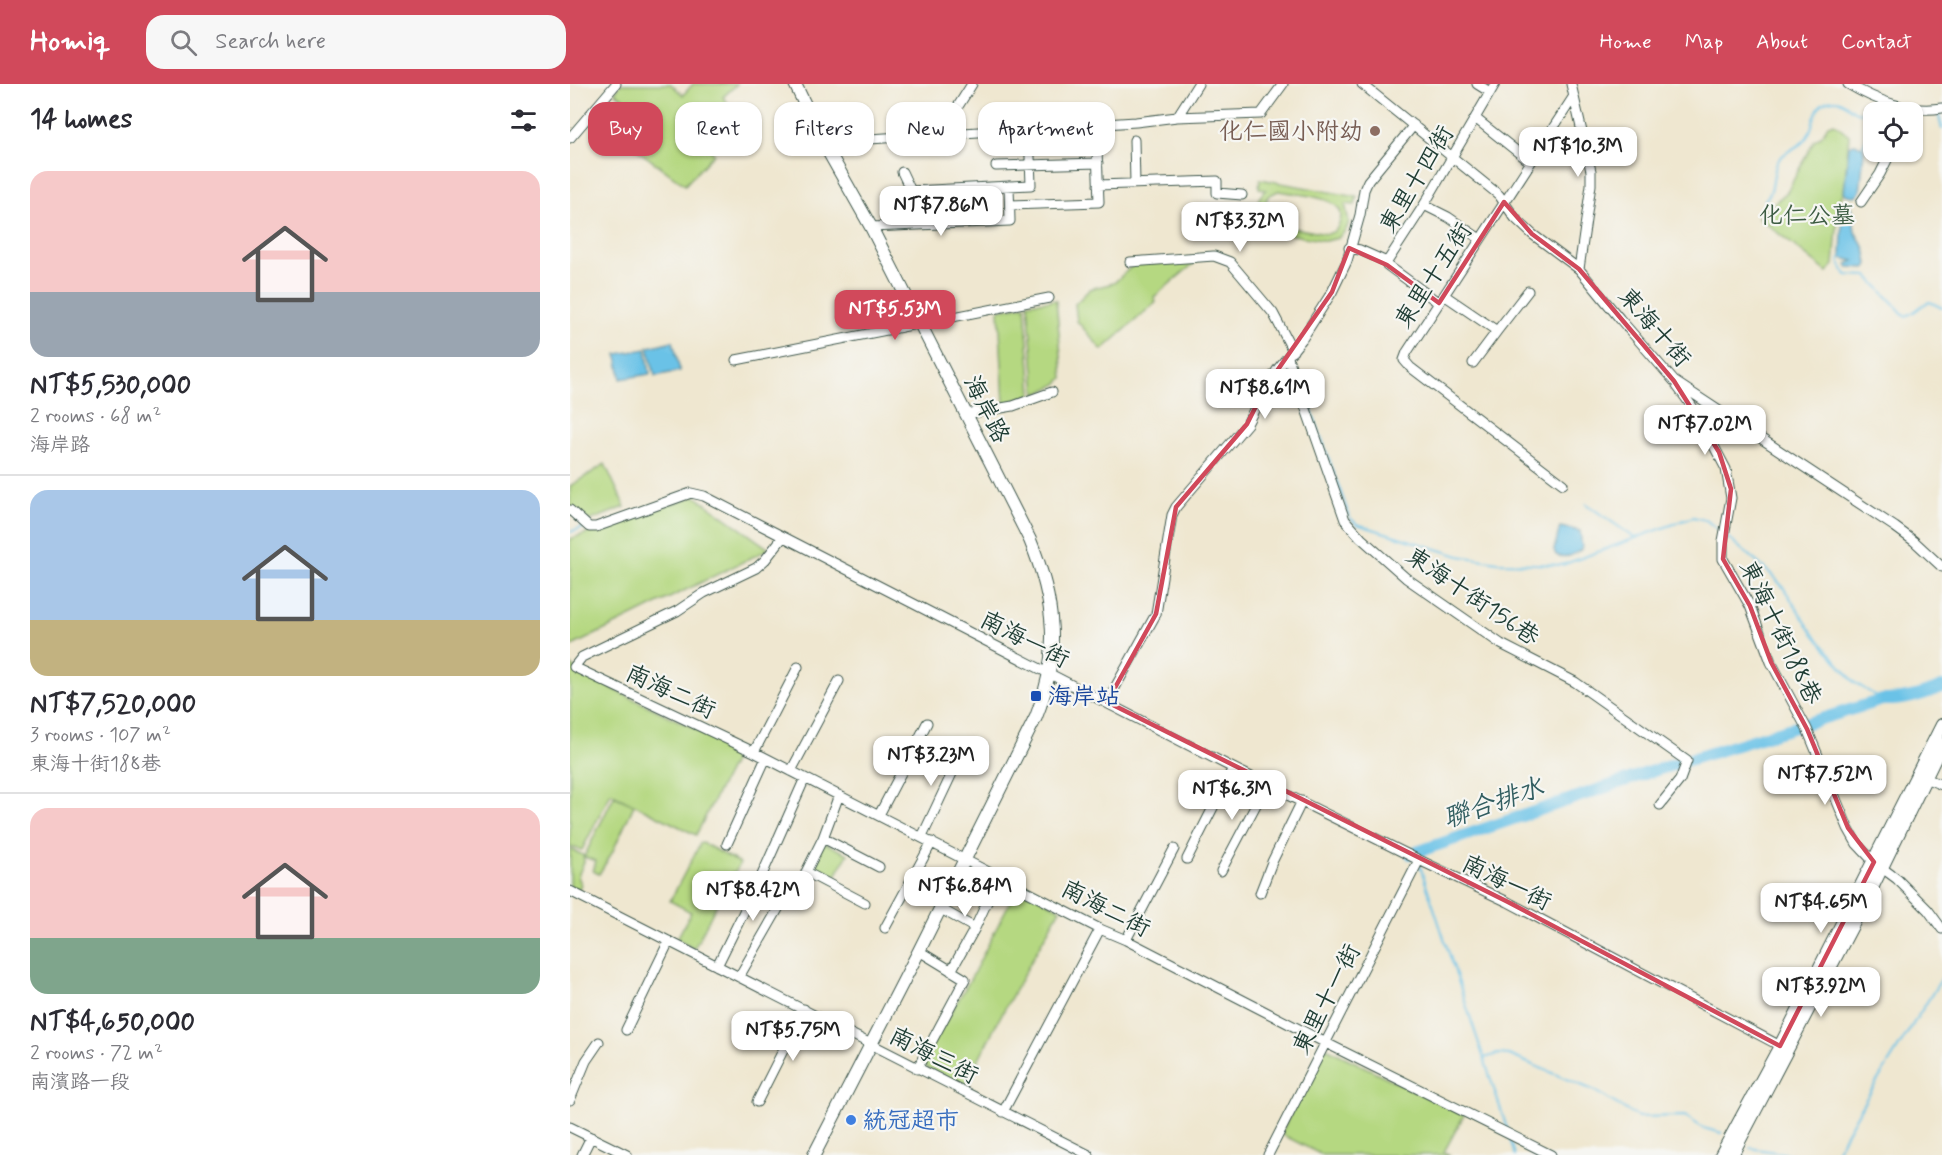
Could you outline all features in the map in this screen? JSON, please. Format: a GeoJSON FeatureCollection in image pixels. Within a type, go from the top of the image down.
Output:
{"type":"FeatureCollection","features":[{"type":"Feature","properties":{"kind":"main road","name":"海岸路"},"geometry":{"type":"LineString","coordinates":[[795,84],[804,102]]}},
{"type":"Feature","properties":{"kind":"main road","name":"海岸路"},"geometry":{"type":"LineString","coordinates":[[814,1155],[941,909],[1036,717],[1046,691],[1052,652],[1051,614],[1047,586],[1040,564],[920,322],[831,156]]}},
{"type":"Feature","properties":{"kind":"main road"},"geometry":{"type":"LineString","coordinates":[[1878,864],[1942,725]]}},
{"type":"Feature","properties":{"kind":"main road"},"geometry":{"type":"LineString","coordinates":[[1732,1155],[1878,864],[1942,744]]}},
{"type":"Feature","properties":{"kind":"main road"},"geometry":{"type":"LineString","coordinates":[[1721,1155],[1784,1048]]}},
{"type":"Feature","properties":{"kind":"street"},"geometry":{"type":"LineString","coordinates":[[570,138],[616,84]]}},
{"type":"Feature","properties":{"kind":"street"},"geometry":{"type":"LineString","coordinates":[[961,102],[972,84]]}},
{"type":"Feature","properties":{"kind":"street"},"geometry":{"type":"LineString","coordinates":[[1177,117],[1198,84]]}},
{"type":"Feature","properties":{"kind":"street"},"geometry":{"type":"LineString","coordinates":[[1115,122],[1177,117],[1261,114],[1283,84]]}},
{"type":"Feature","properties":{"kind":"street","name":"東海十街"},"geometry":{"type":"LineString","coordinates":[[1362,84],[1453,157],[1504,202],[1515,218],[1532,234],[1580,268],[1620,319],[1674,381],[1895,527],[1942,567]]}},
{"type":"Feature","properties":{"kind":"street"},"geometry":{"type":"LineString","coordinates":[[1477,84],[1492,88]]}},
{"type":"Feature","properties":{"kind":"street"},"geometry":{"type":"LineString","coordinates":[[1848,84],[1882,102]]}},
{"type":"Feature","properties":{"kind":"street","name":"東里十四街"},"geometry":{"type":"LineString","coordinates":[[1388,262],[1453,157],[1492,88]]}},
{"type":"Feature","properties":{"kind":"street"},"geometry":{"type":"LineString","coordinates":[[1573,88],[1591,171],[1580,268]]}},
{"type":"Feature","properties":{"kind":"street","name":"東里十五街"},"geometry":{"type":"LineString","coordinates":[[1563,484],[1406,364],[1404,360],[1573,88]]}},
{"type":"Feature","properties":{"kind":"street"},"geometry":{"type":"LineString","coordinates":[[1923,108],[1942,108]]}},
{"type":"Feature","properties":{"kind":"street"},"geometry":{"type":"LineString","coordinates":[[1475,118],[1529,161]]}},
{"type":"Feature","properties":{"kind":"street"},"geometry":{"type":"LineString","coordinates":[[1107,702],[1156,614],[1169,525],[1176,507],[1247,424],[1265,388],[1291,355],[1335,285],[1347,261],[1368,181],[1414,125]]}},
{"type":"Feature","properties":{"kind":"street"},"geometry":{"type":"LineString","coordinates":[[1134,140],[1135,183]]}},
{"type":"Feature","properties":{"kind":"street"},"geometry":{"type":"LineString","coordinates":[[902,172],[911,191],[1031,185],[1030,156]]}},
{"type":"Feature","properties":{"kind":"street"},"geometry":{"type":"LineString","coordinates":[[1010,205],[1099,202],[1098,156]]}},
{"type":"Feature","properties":{"kind":"street"},"geometry":{"type":"LineString","coordinates":[[1861,202],[1886,162]]}},
{"type":"Feature","properties":{"kind":"street"},"geometry":{"type":"LineString","coordinates":[[996,166],[1098,163]]}},
{"type":"Feature","properties":{"kind":"street"},"geometry":{"type":"LineString","coordinates":[[1098,185],[1217,181],[1217,193],[1242,195]]}},
{"type":"Feature","properties":{"kind":"street"},"geometry":{"type":"LineString","coordinates":[[871,227],[1010,221],[1010,186]]}},
{"type":"Feature","properties":{"kind":"street"},"geometry":{"type":"LineString","coordinates":[[1424,205],[1448,217],[1480,238]]}},
{"type":"Feature","properties":{"kind":"street"},"geometry":{"type":"LineString","coordinates":[[1349,248],[1360,250],[1388,262],[1387,265],[1497,331]]}},
{"type":"Feature","properties":{"kind":"street"},"geometry":{"type":"LineString","coordinates":[[1130,262],[1214,256],[1230,262],[1273,313],[1291,355]]}},
{"type":"Feature","properties":{"kind":"street"},"geometry":{"type":"LineString","coordinates":[[1473,363],[1528,291]]}},
{"type":"Feature","properties":{"kind":"street"},"geometry":{"type":"LineString","coordinates":[[736,360],[1049,298]]}},
{"type":"Feature","properties":{"kind":"street","name":"東海十街156巷"},"geometry":{"type":"LineString","coordinates":[[1291,355],[1345,520],[1361,538],[1406,578],[1501,644],[1575,682],[1687,761],[1680,780],[1660,805]]}},
{"type":"Feature","properties":{"kind":"street","name":"東海十街188巷"},"geometry":{"type":"LineString","coordinates":[[1674,381],[1696,412],[1726,469],[1731,498],[1724,538],[1723,560],[1750,606],[1771,662],[1807,729],[1848,828],[1857,844],[1897,879],[1928,910],[1942,929]]}},
{"type":"Feature","properties":{"kind":"street"},"geometry":{"type":"LineString","coordinates":[[966,414],[1013,406],[1052,392]]}},
{"type":"Feature","properties":{"kind":"street","name":"南海一街"},"geometry":{"type":"LineString","coordinates":[[570,510],[589,527],[596,527],[693,493],[1049,671],[1233,768],[1508,902],[1784,1048]]}},
{"type":"Feature","properties":{"kind":"street","name":"南海二街"},"geometry":{"type":"LineString","coordinates":[[783,537],[756,568],[704,593],[677,611],[582,657],[574,667],[754,752],[1100,929],[1126,940],[1551,1155]]}},
{"type":"Feature","properties":{"kind":"street"},"geometry":{"type":"LineString","coordinates":[[754,752],[798,667]]}},
{"type":"Feature","properties":{"kind":"street"},"geometry":{"type":"LineString","coordinates":[[791,771],[839,681]]}},
{"type":"Feature","properties":{"kind":"street"},"geometry":{"type":"LineString","coordinates":[[879,815],[927,723]]}},
{"type":"Feature","properties":{"kind":"street"},"geometry":{"type":"LineString","coordinates":[[922,837],[964,748]]}},
{"type":"Feature","properties":{"kind":"street"},"geometry":{"type":"LineString","coordinates":[[727,844],[766,758]]}},
{"type":"Feature","properties":{"kind":"street"},"geometry":{"type":"LineString","coordinates":[[1187,859],[1233,768]]}},
{"type":"Feature","properties":{"kind":"street"},"geometry":{"type":"LineString","coordinates":[[717,966],[805,778]]}},
{"type":"Feature","properties":{"kind":"street"},"geometry":{"type":"LineString","coordinates":[[1925,778],[1942,785]]}},
{"type":"Feature","properties":{"kind":"street"},"geometry":{"type":"LineString","coordinates":[[1221,871],[1267,784]]}},
{"type":"Feature","properties":{"kind":"street"},"geometry":{"type":"LineString","coordinates":[[839,795],[823,838],[806,872],[865,903]]}},
{"type":"Feature","properties":{"kind":"street"},"geometry":{"type":"LineString","coordinates":[[1260,893],[1272,862],[1302,801]]}},
{"type":"Feature","properties":{"kind":"street"},"geometry":{"type":"LineString","coordinates":[[823,838],[879,867]]}},
{"type":"Feature","properties":{"kind":"street"},"geometry":{"type":"LineString","coordinates":[[885,928],[932,842]]}},
{"type":"Feature","properties":{"kind":"street"},"geometry":{"type":"LineString","coordinates":[[1126,940],[1174,849]]}},
{"type":"Feature","properties":{"kind":"street","name":"東里十一街"},"geometry":{"type":"LineString","coordinates":[[1268,1155],[1419,860]]}},
{"type":"Feature","properties":{"kind":"street"},"geometry":{"type":"LineString","coordinates":[[951,971],[975,928],[999,876]]}},
{"type":"Feature","properties":{"kind":"street","name":"南海三街"},"geometry":{"type":"LineString","coordinates":[[570,891],[1089,1155]]}},
{"type":"Feature","properties":{"kind":"street"},"geometry":{"type":"LineString","coordinates":[[739,977],[778,909]]}},
{"type":"Feature","properties":{"kind":"street"},"geometry":{"type":"LineString","coordinates":[[941,909],[975,928]]}},
{"type":"Feature","properties":{"kind":"street"},"geometry":{"type":"LineString","coordinates":[[1003,1112],[1100,929]]}},
{"type":"Feature","properties":{"kind":"street"},"geometry":{"type":"LineString","coordinates":[[626,1030],[669,941]]}},
{"type":"Feature","properties":{"kind":"street"},"geometry":{"type":"LineString","coordinates":[[917,1069],[965,979],[919,951]]}},
{"type":"Feature","properties":{"kind":"street"},"geometry":{"type":"LineString","coordinates":[[756,1102],[804,1009]]}},
{"type":"Feature","properties":{"kind":"street"},"geometry":{"type":"LineString","coordinates":[[570,1100],[586,1061],[599,1042]]}},
{"type":"Feature","properties":{"kind":"street"},"geometry":{"type":"LineString","coordinates":[[570,1126],[627,1155]]}},
{"type":"Feature","properties":{"kind":"street"},"geometry":{"type":"LineString","coordinates":[[582,1155],[591,1137]]}},
{"type":"Feature","properties":{"kind":"highlighted area"},"geometry":{"type":"Polygon","coordinates":[[[1504,202],[1532,234],[1579,269],[1674,381],[1719,452],[1731,489],[1723,559],[1750,606],[1771,662],[1807,729],[1848,828],[1874,862],[1780,1046],[1508,902],[1107,702],[1156,614],[1176,507],[1247,424],[1265,388],[1332,292],[1349,248],[1387,265],[1439,303],[1504,202]]]}},
{"type":"Feature","properties":{"kind":"green space"},"geometry":{"type":"Polygon","coordinates":[[[621,84],[671,84],[683,95],[693,84],[737,84],[723,97],[727,102],[675,102],[675,156],[712,156],[685,185],[646,156],[663,156],[663,102],[628,102],[615,92],[621,84]]]}},
{"type":"Feature","properties":{"kind":"green space","name":"化仁公墓"},"geometry":{"type":"Polygon","coordinates":[[[1834,123],[1849,135],[1844,192],[1839,202],[1834,265],[1827,272],[1758,217],[1787,192],[1814,141],[1822,135],[1828,125],[1834,123]]]}},
{"type":"Feature","properties":{"kind":"green space"},"geometry":{"type":"Polygon","coordinates":[[[1260,179],[1357,197],[1355,205],[1345,204],[1349,222],[1346,230],[1338,238],[1326,241],[1271,231],[1258,219],[1258,203],[1260,196],[1266,190],[1259,188],[1260,179]],[[1278,191],[1268,196],[1264,208],[1267,219],[1276,225],[1327,234],[1337,228],[1341,213],[1329,201],[1278,191]]]}},
{"type":"Feature","properties":{"kind":"green space"},"geometry":{"type":"Polygon","coordinates":[[[1198,260],[1154,297],[1156,302],[1102,350],[1077,321],[1075,304],[1090,289],[1114,283],[1134,264],[1198,260]]]}},
{"type":"Feature","properties":{"kind":"green space"},"geometry":{"type":"Polygon","coordinates":[[[1056,300],[1063,378],[1057,384],[1036,395],[1028,303],[1056,300]]]}},
{"type":"Feature","properties":{"kind":"green space"},"geometry":{"type":"Polygon","coordinates":[[[1025,305],[1032,394],[1004,404],[999,310],[1025,305]]]}},
{"type":"Feature","properties":{"kind":"green space"},"geometry":{"type":"Polygon","coordinates":[[[605,464],[625,507],[589,521],[570,506],[570,486],[605,464]]]}},
{"type":"Feature","properties":{"kind":"green space"},"geometry":{"type":"Polygon","coordinates":[[[695,496],[769,549],[570,647],[570,539],[695,496]]]}},
{"type":"Feature","properties":{"kind":"green space"},"geometry":{"type":"Polygon","coordinates":[[[570,665],[617,691],[739,750],[696,835],[611,793],[582,850],[570,847],[570,665]]]}},
{"type":"Feature","properties":{"kind":"green space"},"geometry":{"type":"Polygon","coordinates":[[[614,796],[634,805],[612,853],[599,874],[593,871],[596,861],[584,857],[614,796]]]}},
{"type":"Feature","properties":{"kind":"green space"},"geometry":{"type":"Polygon","coordinates":[[[701,842],[740,863],[728,880],[730,882],[694,949],[677,939],[691,912],[670,901],[701,842]]]}},
{"type":"Feature","properties":{"kind":"green space"},"geometry":{"type":"Polygon","coordinates":[[[823,842],[848,854],[833,881],[811,869],[823,842]]]}},
{"type":"Feature","properties":{"kind":"green space"},"geometry":{"type":"Polygon","coordinates":[[[570,849],[583,855],[584,862],[578,876],[581,884],[578,891],[570,887],[570,849]]]}},
{"type":"Feature","properties":{"kind":"green space"},"geometry":{"type":"Polygon","coordinates":[[[1018,886],[1060,909],[964,1088],[920,1064],[970,980],[1018,886]]]}},
{"type":"Feature","properties":{"kind":"green space"},"geometry":{"type":"Polygon","coordinates":[[[1322,1046],[1464,1115],[1444,1152],[1450,1155],[1322,1155],[1281,1134],[1322,1046]]]}},
{"type":"Feature","properties":{"kind":"water"},"geometry":{"type":"Polygon","coordinates":[[[1854,144],[1863,146],[1860,192],[1855,196],[1844,192],[1849,146],[1854,144]]]}},
{"type":"Feature","properties":{"kind":"water"},"geometry":{"type":"Polygon","coordinates":[[[1847,205],[1852,207],[1855,232],[1865,248],[1868,264],[1866,268],[1848,267],[1847,264],[1854,261],[1841,258],[1843,207],[1847,205]]]}},
{"type":"Feature","properties":{"kind":"water"},"geometry":{"type":"Polygon","coordinates":[[[673,341],[680,371],[655,376],[648,347],[673,341]]]}},
{"type":"Feature","properties":{"kind":"water"},"geometry":{"type":"Polygon","coordinates":[[[646,349],[650,374],[621,379],[617,354],[646,349]]]}},
{"type":"Feature","properties":{"kind":"water"},"geometry":{"type":"Polygon","coordinates":[[[1560,527],[1580,531],[1582,549],[1570,556],[1556,555],[1554,550],[1560,527]]]}},
{"type":"Feature","properties":{"kind":"waterway"},"geometry":{"type":"LineString","coordinates":[[1765,200],[1771,191],[1778,161],[1808,136],[1822,104],[1836,100],[1856,112],[1863,112]]}},
{"type":"Feature","properties":{"kind":"waterway"},"geometry":{"type":"LineString","coordinates":[[1938,113],[1942,129]]}},
{"type":"Feature","properties":{"kind":"waterway"},"geometry":{"type":"LineString","coordinates":[[1841,258],[1839,261],[1846,275],[1868,276],[1905,316],[1930,302],[1942,308]]}},
{"type":"Feature","properties":{"kind":"waterway"},"geometry":{"type":"LineString","coordinates":[[1309,403],[1350,518],[1357,524],[1459,556],[1504,563],[1562,565],[1693,517],[1706,520],[1723,534]]}},
{"type":"Feature","properties":{"kind":"waterway"},"geometry":{"type":"LineString","coordinates":[[1586,504],[1635,538]]}},
{"type":"Feature","properties":{"kind":"waterway"},"geometry":{"type":"LineString","coordinates":[[570,532],[584,527]]}},
{"type":"Feature","properties":{"kind":"waterway"},"geometry":{"type":"LineString","coordinates":[[1727,537],[1783,587],[1812,632],[1854,682],[1882,700]]}},
{"type":"Feature","properties":{"kind":"waterway","name":"聯合排水"},"geometry":{"type":"LineString","coordinates":[[1411,854],[1650,772],[1882,700],[1912,697],[1942,687]]}},
{"type":"Feature","properties":{"kind":"waterway"},"geometry":{"type":"LineString","coordinates":[[1420,866],[1508,1131]]}},
{"type":"Feature","properties":{"kind":"waterway"},"geometry":{"type":"LineString","coordinates":[[1834,1155],[1866,1099],[1942,978]]}},
{"type":"Feature","properties":{"kind":"waterway"},"geometry":{"type":"LineString","coordinates":[[1484,1058],[1498,1054],[1509,1055],[1593,1090],[1638,1117],[1685,1116],[1703,1128],[1722,1133]]}},
{"type":"Feature","properties":{"kind":"waterway"},"geometry":{"type":"LineString","coordinates":[[1510,1139],[1515,1155]]}},
{"type":"Feature","properties":{"kind":"waterway"},"geometry":{"type":"LineString","coordinates":[[1750,1148],[1795,1155]]}},
{"type":"Feature","properties":{"kind":"place","name":"化仁國小附幼"},"geometry":{"type":"Point","coordinates":[1375,131]}},
{"type":"Feature","properties":{"kind":"place","name":"海岸站"},"geometry":{"type":"Point","coordinates":[1036,696]}},
{"type":"Feature","properties":{"kind":"place","name":"統冠超市"},"geometry":{"type":"Point","coordinates":[851,1120]}}]}
